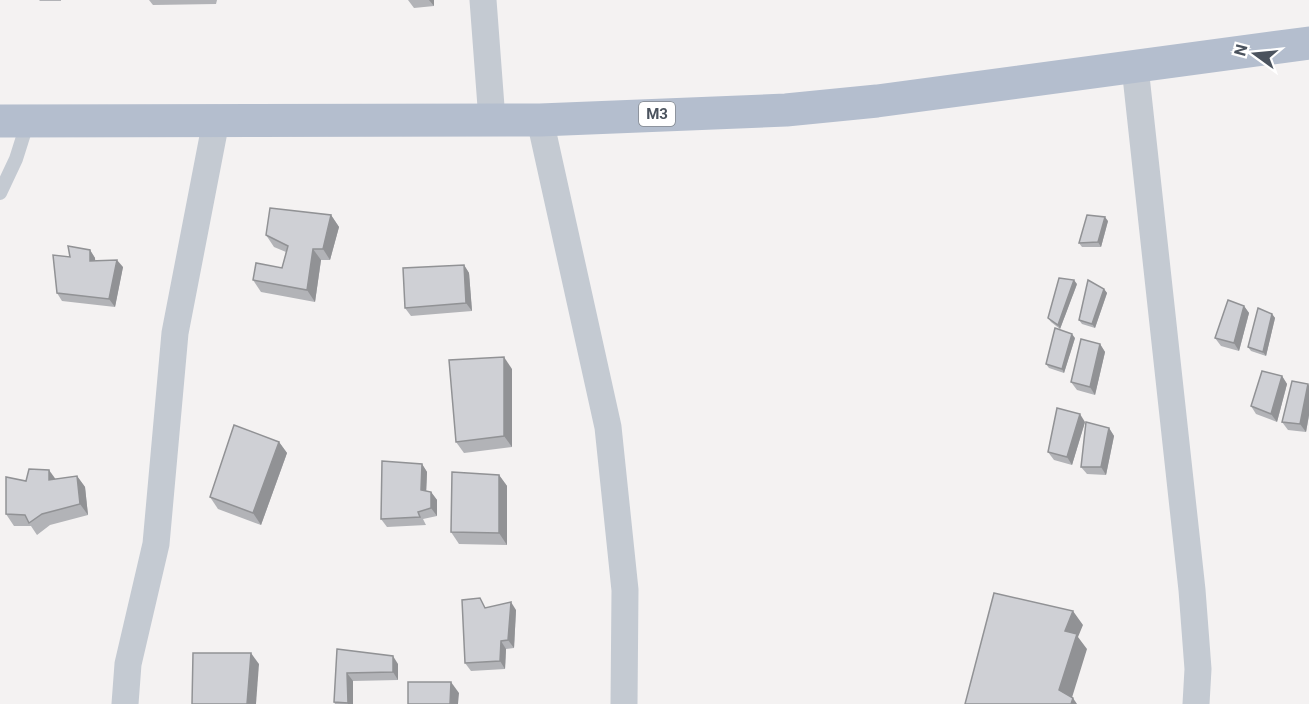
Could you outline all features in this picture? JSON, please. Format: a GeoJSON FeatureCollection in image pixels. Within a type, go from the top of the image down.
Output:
{"type":"FeatureCollection","features":[{"type":"Feature","properties":{"kind":"main road","name":"M3"},"geometry":{"type":"LineString","coordinates":[[14,121],[540,120],[786,110],[877,101],[1309,43]]}},
{"type":"Feature","properties":{"kind":"street"},"geometry":{"type":"LineString","coordinates":[[483,0],[492,120]]}},
{"type":"Feature","properties":{"kind":"street"},"geometry":{"type":"LineString","coordinates":[[1135,67],[1192,590],[1198,669],[1196,704]]}},
{"type":"Feature","properties":{"kind":"street"},"geometry":{"type":"LineString","coordinates":[[540,120],[608,427],[625,590],[624,704]]}},
{"type":"Feature","properties":{"kind":"street"},"geometry":{"type":"LineString","coordinates":[[125,704],[128,664],[156,544],[175,333],[216,121]]}},
{"type":"Feature","properties":{"kind":"lane"},"geometry":{"type":"LineString","coordinates":[[0,193],[16,159],[14,121]]}},
{"type":"Feature","properties":{"kind":"building"},"geometry":{"type":"Polygon","coordinates":[[[270,208],[331,215],[323,249],[313,249],[307,290],[253,280],[256,263],[282,268],[288,246],[266,235],[270,208]]]}},
{"type":"Feature","properties":{"kind":"building"},"geometry":{"type":"Polygon","coordinates":[[[1087,215],[1105,217],[1098,242],[1079,243],[1087,215]]]}},
{"type":"Feature","properties":{"kind":"building"},"geometry":{"type":"Polygon","coordinates":[[[68,246],[90,250],[90,261],[117,260],[109,299],[57,293],[53,255],[70,257],[68,246]]]}},
{"type":"Feature","properties":{"kind":"building"},"geometry":{"type":"Polygon","coordinates":[[[464,265],[466,303],[405,308],[403,268],[464,265]]]}},
{"type":"Feature","properties":{"kind":"building"},"geometry":{"type":"Polygon","coordinates":[[[1059,278],[1074,280],[1058,325],[1048,318],[1059,278]]]}},
{"type":"Feature","properties":{"kind":"building"},"geometry":{"type":"Polygon","coordinates":[[[1088,280],[1104,289],[1092,324],[1079,320],[1088,280]]]}},
{"type":"Feature","properties":{"kind":"building"},"geometry":{"type":"Polygon","coordinates":[[[1228,300],[1244,306],[1234,343],[1215,338],[1228,300]]]}},
{"type":"Feature","properties":{"kind":"building"},"geometry":{"type":"Polygon","coordinates":[[[1258,308],[1272,314],[1263,352],[1248,347],[1258,308]]]}},
{"type":"Feature","properties":{"kind":"building"},"geometry":{"type":"Polygon","coordinates":[[[1055,328],[1072,334],[1062,369],[1046,364],[1055,328]]]}},
{"type":"Feature","properties":{"kind":"building"},"geometry":{"type":"Polygon","coordinates":[[[1081,339],[1100,344],[1090,387],[1071,382],[1081,339]]]}},
{"type":"Feature","properties":{"kind":"building"},"geometry":{"type":"Polygon","coordinates":[[[504,357],[504,436],[456,442],[449,360],[504,357]]]}},
{"type":"Feature","properties":{"kind":"building"},"geometry":{"type":"Polygon","coordinates":[[[1262,371],[1282,376],[1271,414],[1251,406],[1262,371]]]}},
{"type":"Feature","properties":{"kind":"building"},"geometry":{"type":"Polygon","coordinates":[[[1292,381],[1308,384],[1300,424],[1282,422],[1292,381]]]}},
{"type":"Feature","properties":{"kind":"building"},"geometry":{"type":"Polygon","coordinates":[[[1057,408],[1080,414],[1067,457],[1048,452],[1057,408]]]}},
{"type":"Feature","properties":{"kind":"building"},"geometry":{"type":"Polygon","coordinates":[[[1086,422],[1109,428],[1101,467],[1081,467],[1086,422]]]}},
{"type":"Feature","properties":{"kind":"building"},"geometry":{"type":"Polygon","coordinates":[[[234,425],[279,442],[253,513],[210,497],[234,425]]]}},
{"type":"Feature","properties":{"kind":"building"},"geometry":{"type":"Polygon","coordinates":[[[382,461],[422,464],[421,490],[431,492],[431,508],[418,512],[420,517],[381,519],[382,461]]]}},
{"type":"Feature","properties":{"kind":"building"},"geometry":{"type":"Polygon","coordinates":[[[29,469],[49,470],[49,480],[77,476],[80,504],[42,514],[29,523],[25,515],[6,514],[6,477],[26,481],[29,469]]]}},
{"type":"Feature","properties":{"kind":"building"},"geometry":{"type":"Polygon","coordinates":[[[452,472],[499,475],[499,533],[451,532],[452,472]]]}},
{"type":"Feature","properties":{"kind":"building"},"geometry":{"type":"Polygon","coordinates":[[[994,593],[1073,611],[1065,631],[1077,634],[1059,690],[1073,698],[1071,704],[965,704],[994,593]]]}},
{"type":"Feature","properties":{"kind":"building"},"geometry":{"type":"Polygon","coordinates":[[[480,598],[485,608],[511,602],[508,640],[501,641],[500,661],[465,663],[462,600],[480,598]]]}},
{"type":"Feature","properties":{"kind":"building"},"geometry":{"type":"Polygon","coordinates":[[[337,649],[393,656],[393,672],[347,673],[348,703],[334,702],[337,649]]]}},
{"type":"Feature","properties":{"kind":"building"},"geometry":{"type":"Polygon","coordinates":[[[193,653],[251,653],[247,704],[192,704],[193,653]]]}},
{"type":"Feature","properties":{"kind":"building"},"geometry":{"type":"Polygon","coordinates":[[[408,682],[451,682],[450,704],[408,704],[408,682]]]}}]}
